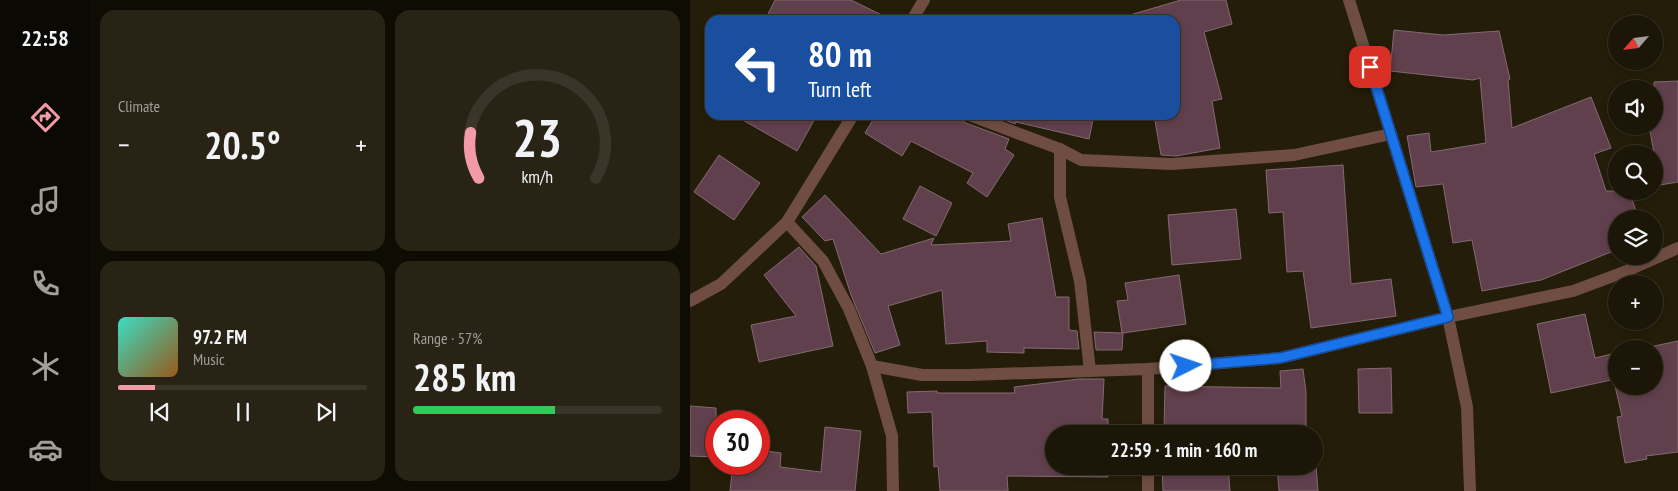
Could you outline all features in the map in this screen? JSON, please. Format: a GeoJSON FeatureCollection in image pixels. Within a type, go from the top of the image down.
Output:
{"type":"FeatureCollection","features":[{"type":"Feature","properties":{"kind":"street"},"geometry":{"type":"LineString","coordinates":[[915,15],[924,0]]}},
{"type":"Feature","properties":{"kind":"street"},"geometry":{"type":"LineString","coordinates":[[1349,0],[1448,317],[1467,407],[1470,491]]}},
{"type":"Feature","properties":{"kind":"street"},"geometry":{"type":"LineString","coordinates":[[690,301],[722,284],[787,222],[850,120]]}},
{"type":"Feature","properties":{"kind":"street"},"geometry":{"type":"LineString","coordinates":[[982,120],[1060,149],[1081,160],[1172,164],[1294,155],[1391,134]]}},
{"type":"Feature","properties":{"kind":"street"},"geometry":{"type":"LineString","coordinates":[[1060,149],[1060,197],[1080,281],[1090,371]]}},
{"type":"Feature","properties":{"kind":"street"},"geometry":{"type":"LineString","coordinates":[[787,222],[823,260],[849,309],[872,366],[892,436],[893,491]]}},
{"type":"Feature","properties":{"kind":"street"},"geometry":{"type":"LineString","coordinates":[[872,366],[922,375],[1148,369],[1280,358],[1448,317],[1573,291],[1624,272],[1678,248]]}},
{"type":"Feature","properties":{"kind":"street"},"geometry":{"type":"LineString","coordinates":[[1148,369],[1148,425]]}},
{"type":"Feature","properties":{"kind":"street"},"geometry":{"type":"LineString","coordinates":[[1148,475],[1148,491]]}},
{"type":"Feature","properties":{"kind":"building"},"geometry":{"type":"Polygon","coordinates":[[[775,0],[851,0],[882,15],[768,15],[775,0]]]}},
{"type":"Feature","properties":{"kind":"building"},"geometry":{"type":"Polygon","coordinates":[[[1181,0],[1226,0],[1232,24],[1204,32],[1222,99],[1212,101],[1220,148],[1176,156],[1161,155],[1155,120],[1180,120],[1180,15],[1130,15],[1181,0]]]}},
{"type":"Feature","properties":{"kind":"building"},"geometry":{"type":"Polygon","coordinates":[[[1394,30],[1443,35],[1499,31],[1510,79],[1508,80],[1512,128],[1591,97],[1610,145],[1608,145],[1608,149],[1594,154],[1606,191],[1608,191],[1608,200],[1632,200],[1636,210],[1608,210],[1608,253],[1541,280],[1482,291],[1472,240],[1453,243],[1443,184],[1416,187],[1407,136],[1429,133],[1431,152],[1486,143],[1480,78],[1473,80],[1390,71],[1394,30]]]}},
{"type":"Feature","properties":{"kind":"building"},"geometry":{"type":"Polygon","coordinates":[[[1678,81],[1678,182],[1663,184],[1663,145],[1653,145],[1651,135],[1663,135],[1663,82],[1678,81]]]}},
{"type":"Feature","properties":{"kind":"building"},"geometry":{"type":"Polygon","coordinates":[[[743,120],[814,120],[797,151],[743,120]]]}},
{"type":"Feature","properties":{"kind":"building"},"geometry":{"type":"Polygon","coordinates":[[[873,120],[962,120],[1009,139],[1005,149],[1014,155],[987,197],[967,183],[973,173],[911,141],[902,156],[865,133],[873,120]]]}},
{"type":"Feature","properties":{"kind":"building"},"geometry":{"type":"Polygon","coordinates":[[[1005,120],[1093,120],[1089,139],[1016,122],[1015,124],[1005,120]]]}},
{"type":"Feature","properties":{"kind":"building"},"geometry":{"type":"Polygon","coordinates":[[[719,155],[760,183],[734,220],[694,192],[719,155]]]}},
{"type":"Feature","properties":{"kind":"building"},"geometry":{"type":"Polygon","coordinates":[[[1343,165],[1351,284],[1391,279],[1396,316],[1311,328],[1303,271],[1287,272],[1283,212],[1269,213],[1266,170],[1343,165]]]}},
{"type":"Feature","properties":{"kind":"building"},"geometry":{"type":"Polygon","coordinates":[[[920,186],[952,203],[936,236],[903,219],[920,186]]]}},
{"type":"Feature","properties":{"kind":"building"},"geometry":{"type":"Polygon","coordinates":[[[825,195],[881,254],[934,238],[931,245],[1011,241],[1008,224],[1042,218],[1056,297],[1069,297],[1069,330],[1077,331],[1079,349],[1024,348],[1024,353],[987,352],[987,341],[946,344],[942,290],[888,306],[900,345],[875,353],[851,295],[833,239],[825,241],[802,217],[825,195]]]}},
{"type":"Feature","properties":{"kind":"building"},"geometry":{"type":"Polygon","coordinates":[[[1236,209],[1241,259],[1172,265],[1168,215],[1236,209]]]}},
{"type":"Feature","properties":{"kind":"building"},"geometry":{"type":"Polygon","coordinates":[[[799,247],[816,266],[833,346],[759,362],[751,325],[796,316],[764,275],[799,247]]]}},
{"type":"Feature","properties":{"kind":"building"},"geometry":{"type":"Polygon","coordinates":[[[1179,275],[1186,324],[1123,333],[1122,350],[1096,350],[1094,332],[1122,333],[1117,301],[1128,300],[1125,283],[1179,275]]]}},
{"type":"Feature","properties":{"kind":"building"},"geometry":{"type":"Polygon","coordinates":[[[1585,314],[1595,358],[1608,355],[1608,381],[1551,393],[1537,324],[1585,314]]]}},
{"type":"Feature","properties":{"kind":"building"},"geometry":{"type":"Polygon","coordinates":[[[1678,341],[1678,452],[1646,456],[1647,459],[1625,463],[1617,417],[1622,416],[1617,395],[1663,395],[1663,344],[1678,341]]]}},
{"type":"Feature","properties":{"kind":"building"},"geometry":{"type":"Polygon","coordinates":[[[1391,368],[1392,413],[1359,413],[1358,369],[1391,368]]]}},
{"type":"Feature","properties":{"kind":"building"},"geometry":{"type":"Polygon","coordinates":[[[1303,369],[1306,392],[1306,425],[1164,425],[1165,386],[1281,388],[1280,371],[1303,369]]]}},
{"type":"Feature","properties":{"kind":"building"},"geometry":{"type":"Polygon","coordinates":[[[1079,379],[1104,379],[1102,419],[1108,419],[1108,425],[1045,425],[1045,475],[1108,475],[1108,477],[1007,476],[1008,491],[940,491],[938,466],[934,467],[932,412],[908,413],[907,392],[1015,393],[1014,387],[1079,379]]]}},
{"type":"Feature","properties":{"kind":"building"},"geometry":{"type":"Polygon","coordinates":[[[690,406],[716,408],[716,410],[705,410],[705,457],[690,456],[690,406]]]}},
{"type":"Feature","properties":{"kind":"building"},"geometry":{"type":"Polygon","coordinates":[[[825,427],[861,431],[855,491],[730,491],[732,475],[770,475],[770,452],[781,453],[780,467],[821,472],[825,427]]]}},
{"type":"Feature","properties":{"kind":"building"},"geometry":{"type":"Polygon","coordinates":[[[1162,475],[1229,475],[1230,491],[1163,491],[1162,475]]]}},
{"type":"Feature","properties":{"kind":"building"},"geometry":{"type":"Polygon","coordinates":[[[1278,475],[1317,475],[1318,491],[1279,491],[1278,475]]]}},
{"type":"Feature","properties":{"kind":"route"},"geometry":{"type":"LineString","coordinates":[[1186,366],[1280,358],[1448,317],[1370,67]]}}]}
